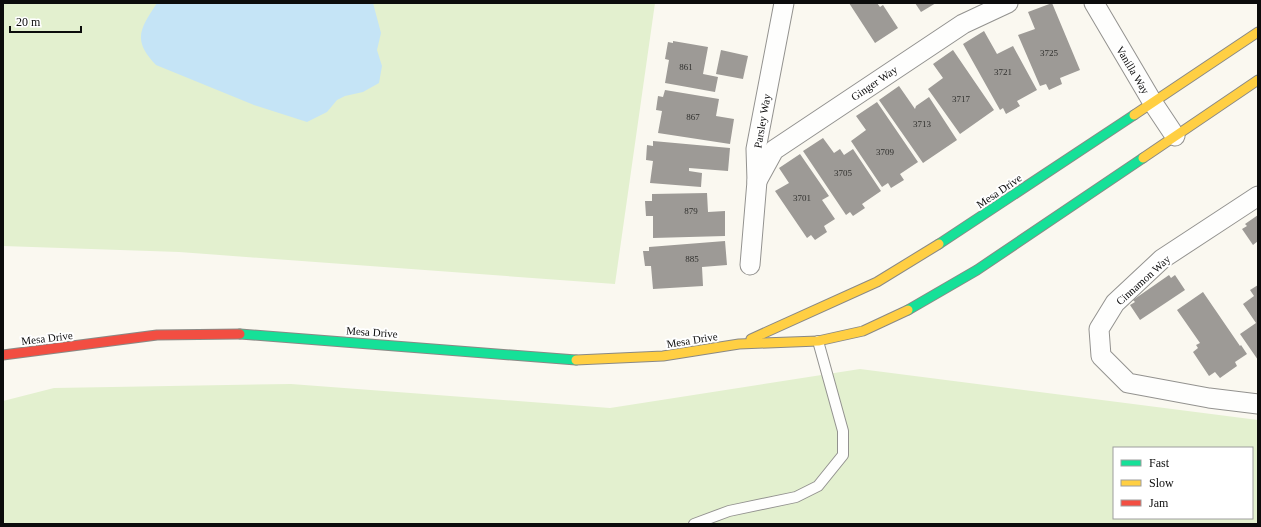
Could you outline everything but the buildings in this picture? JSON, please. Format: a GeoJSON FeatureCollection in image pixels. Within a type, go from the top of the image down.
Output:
{"type":"FeatureCollection","features":[{"type":"Feature","properties":{"kind":"main road","name":"Mesa Drive"},"geometry":{"type":"LineString","coordinates":[[739,344],[877,282],[959,232],[1258,32]]}},
{"type":"Feature","properties":{"kind":"main road","name":"Mesa Drive"},"geometry":{"type":"LineString","coordinates":[[3,355],[157,335],[229,333],[580,360],[663,356],[739,344],[818,341],[863,330],[920,305],[977,270],[1258,80]]}},
{"type":"Feature","properties":{"kind":"street","name":"Parsley Way"},"geometry":{"type":"LineString","coordinates":[[750,265],[757,181],[756,149],[784,3]]}},
{"type":"Feature","properties":{"kind":"street","name":"Ginger Way"},"geometry":{"type":"LineString","coordinates":[[757,181],[774,150],[963,24],[1008,3]]}},
{"type":"Feature","properties":{"kind":"street","name":"Vanilla Way"},"geometry":{"type":"LineString","coordinates":[[1094,3],[1153,103],[1175,136]]}},
{"type":"Feature","properties":{"kind":"street","name":"Cinnamon Way"},"geometry":{"type":"LineString","coordinates":[[1258,196],[1162,259],[1115,303],[1099,329],[1101,356],[1128,383],[1209,398],[1258,404]]}},
{"type":"Feature","properties":{"kind":"lane"},"geometry":{"type":"LineString","coordinates":[[694,524],[729,511],[796,497],[818,486],[843,454],[843,431],[818,341]]}},
{"type":"Feature","properties":{"kind":"green space"},"geometry":{"type":"Polygon","coordinates":[[[3,3],[655,3],[615,284],[179,252],[3,246],[3,3]]]}},
{"type":"Feature","properties":{"kind":"green space"},"geometry":{"type":"Polygon","coordinates":[[[860,369],[1258,420],[1258,524],[3,524],[3,401],[54,388],[291,384],[610,408],[860,369]]]}},
{"type":"Feature","properties":{"kind":"water"},"geometry":{"type":"Polygon","coordinates":[[[157,3],[373,3],[381,33],[377,50],[382,66],[379,83],[363,92],[345,96],[337,100],[327,112],[307,122],[254,105],[156,65],[148,56],[144,48],[141,41],[141,34],[146,20],[157,3]]]}},
{"type":"Feature","properties":{"kind":"traffic: fast"},"geometry":{"type":"LineString","coordinates":[[939,244],[1134,115]]}},
{"type":"Feature","properties":{"kind":"traffic: fast"},"geometry":{"type":"LineString","coordinates":[[908,310],[977,270],[1143,158]]}},
{"type":"Feature","properties":{"kind":"traffic: fast"},"geometry":{"type":"LineString","coordinates":[[240,334],[576,360]]}},
{"type":"Feature","properties":{"kind":"traffic: slow"},"geometry":{"type":"LineString","coordinates":[[1134,115],[1258,32]]}},
{"type":"Feature","properties":{"kind":"traffic: slow"},"geometry":{"type":"LineString","coordinates":[[1143,158],[1258,80]]}},
{"type":"Feature","properties":{"kind":"traffic: slow"},"geometry":{"type":"LineString","coordinates":[[751,339],[877,282],[939,244]]}},
{"type":"Feature","properties":{"kind":"traffic: slow"},"geometry":{"type":"LineString","coordinates":[[576,360],[663,356],[739,344],[818,341],[863,331],[908,310]]}},
{"type":"Feature","properties":{"kind":"traffic: jam"},"geometry":{"type":"LineString","coordinates":[[3,355],[157,335],[240,334]]}}]}
